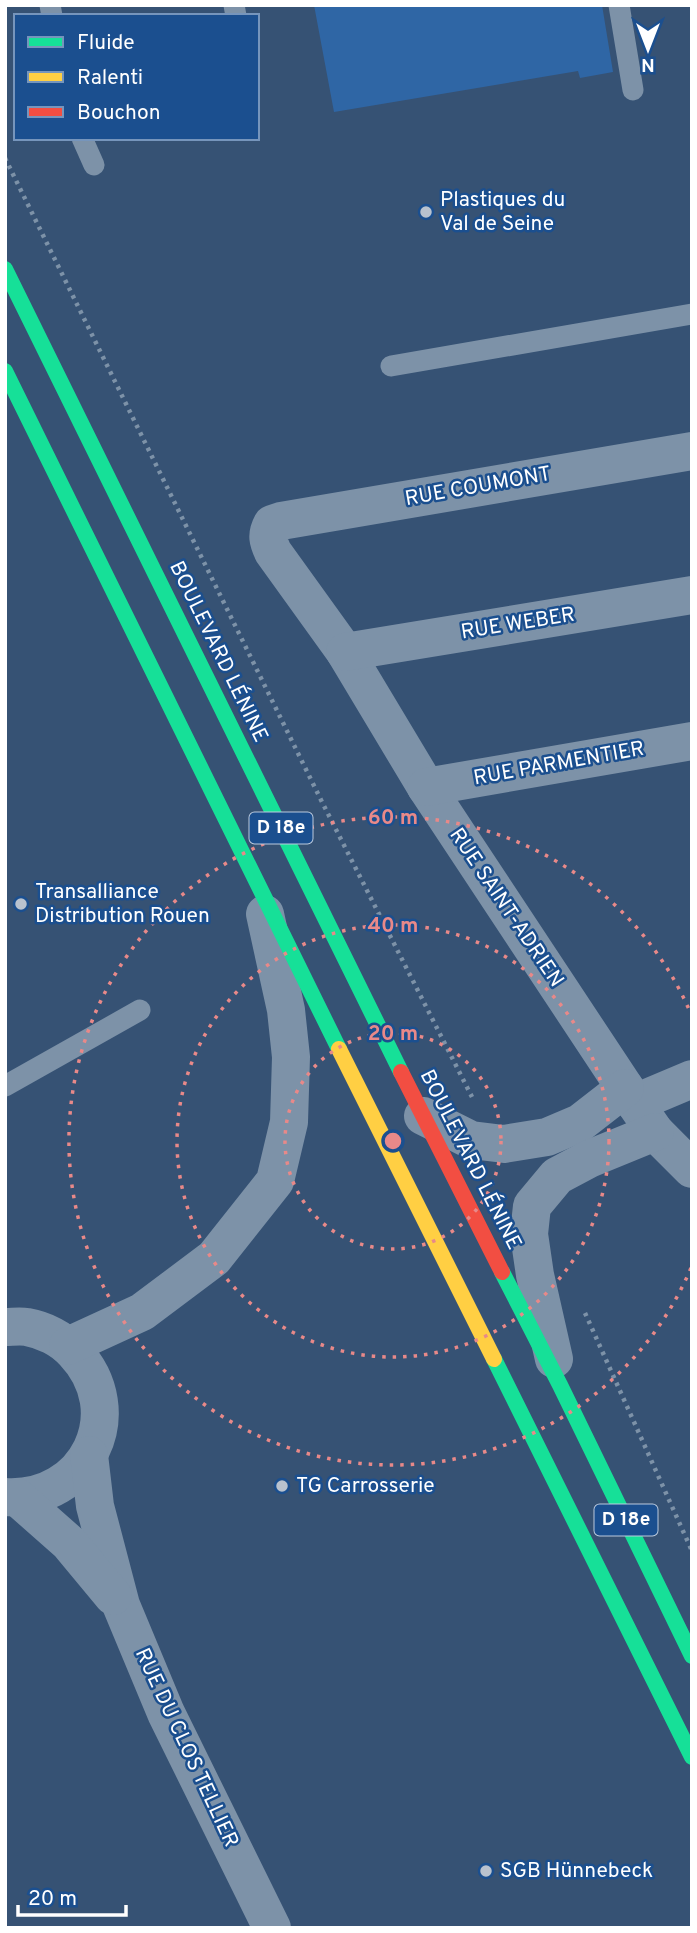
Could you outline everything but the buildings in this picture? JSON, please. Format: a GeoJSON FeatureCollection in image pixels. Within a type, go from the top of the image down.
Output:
{"type":"FeatureCollection","features":[{"type":"Feature","properties":{"kind":"main road","name":"BOULEVARD LÉNINE"},"geometry":{"type":"LineString","coordinates":[[5,269],[692,1656]]}},
{"type":"Feature","properties":{"kind":"main road","name":"D 18e"},"geometry":{"type":"LineString","coordinates":[[5,371],[692,1757]]}},
{"type":"Feature","properties":{"kind":"street","name":"RUE COUMONT"},"geometry":{"type":"LineString","coordinates":[[268,531],[272,524],[281,521],[692,451]]}},
{"type":"Feature","properties":{"kind":"street","name":"RUE SAINT-ADRIEN"},"geometry":{"type":"LineString","coordinates":[[268,531],[273,552],[345,652],[426,787],[638,1108],[692,1169]]}},
{"type":"Feature","properties":{"kind":"street","name":"RUE WEBER"},"geometry":{"type":"LineString","coordinates":[[345,652],[692,595]]}},
{"type":"Feature","properties":{"kind":"street","name":"RUE PARMENTIER"},"geometry":{"type":"LineString","coordinates":[[426,787],[692,741]]}},
{"type":"Feature","properties":{"kind":"street"},"geometry":{"type":"LineString","coordinates":[[68,1346],[142,1312],[214,1258],[275,1181],[289,1122],[291,1058],[286,1010],[259,888]]}},
{"type":"Feature","properties":{"kind":"street"},"geometry":{"type":"LineString","coordinates":[[423,1116],[471,1140],[504,1144],[547,1137],[580,1124],[638,1108],[692,1079]]}},
{"type":"Feature","properties":{"kind":"street"},"geometry":{"type":"LineString","coordinates":[[560,1385],[535,1275],[529,1234],[532,1206],[557,1176],[589,1159],[638,1108]]}},
{"type":"Feature","properties":{"kind":"street","name":"RUE DU CLOS TELLIER"},"geometry":{"type":"LineString","coordinates":[[5,1327],[28,1327],[50,1334],[68,1346],[85,1363],[96,1385],[100,1409],[98,1433],[89,1455],[75,1472],[59,1486],[39,1494],[12,1497]]}},
{"type":"Feature","properties":{"kind":"street","name":"RUE DU CLOS TELLIER"},"geometry":{"type":"LineString","coordinates":[[89,1455],[96,1506],[121,1605],[166,1713],[272,1928]]}},
{"type":"Feature","properties":{"kind":"street","name":"RUE DU CLOS TELLIER"},"geometry":{"type":"LineString","coordinates":[[12,1497],[69,1544],[121,1605]]}},
{"type":"Feature","properties":{"kind":"lane"},"geometry":{"type":"LineString","coordinates":[[618,5],[633,90]]}},
{"type":"Feature","properties":{"kind":"lane"},"geometry":{"type":"LineString","coordinates":[[83,140],[94,165]]}},
{"type":"Feature","properties":{"kind":"lane"},"geometry":{"type":"LineString","coordinates":[[391,366],[692,314]]}},
{"type":"Feature","properties":{"kind":"lane"},"geometry":{"type":"LineString","coordinates":[[5,1086],[140,1010]]}},
{"type":"Feature","properties":{"kind":"path"},"geometry":{"type":"LineString","coordinates":[[5,158],[321,800],[495,1143]]}},
{"type":"Feature","properties":{"kind":"path"},"geometry":{"type":"LineString","coordinates":[[584,1312],[692,1551]]}},
{"type":"Feature","properties":{"kind":"shaded area"},"geometry":{"type":"Polygon","coordinates":[[[314,5],[602,5],[613,72],[580,78],[578,71],[334,112],[314,5]]]}},
{"type":"Feature","properties":{"kind":"traffic: fast"},"geometry":{"type":"LineString","coordinates":[[5,269],[401,1072]]}},
{"type":"Feature","properties":{"kind":"traffic: fast"},"geometry":{"type":"LineString","coordinates":[[5,371],[339,1049]]}},
{"type":"Feature","properties":{"kind":"traffic: fast"},"geometry":{"type":"LineString","coordinates":[[502,1272],[692,1656]]}},
{"type":"Feature","properties":{"kind":"traffic: fast"},"geometry":{"type":"LineString","coordinates":[[494,1359],[692,1757]]}},
{"type":"Feature","properties":{"kind":"traffic: slow"},"geometry":{"type":"LineString","coordinates":[[339,1049],[494,1359]]}},
{"type":"Feature","properties":{"kind":"traffic: jam"},"geometry":{"type":"LineString","coordinates":[[401,1072],[502,1272]]}},
{"type":"Feature","properties":{"kind":"place","name":"Plastiques du Val de Seine"},"geometry":{"type":"Point","coordinates":[426,212]}},
{"type":"Feature","properties":{"kind":"place","name":"Transalliance Distribution Rouen"},"geometry":{"type":"Point","coordinates":[21,904]}},
{"type":"Feature","properties":{"kind":"place","name":"TG Carrosserie"},"geometry":{"type":"Point","coordinates":[282,1486]}},
{"type":"Feature","properties":{"kind":"place","name":"SGB Hünnebeck"},"geometry":{"type":"Point","coordinates":[486,1871]}}]}
